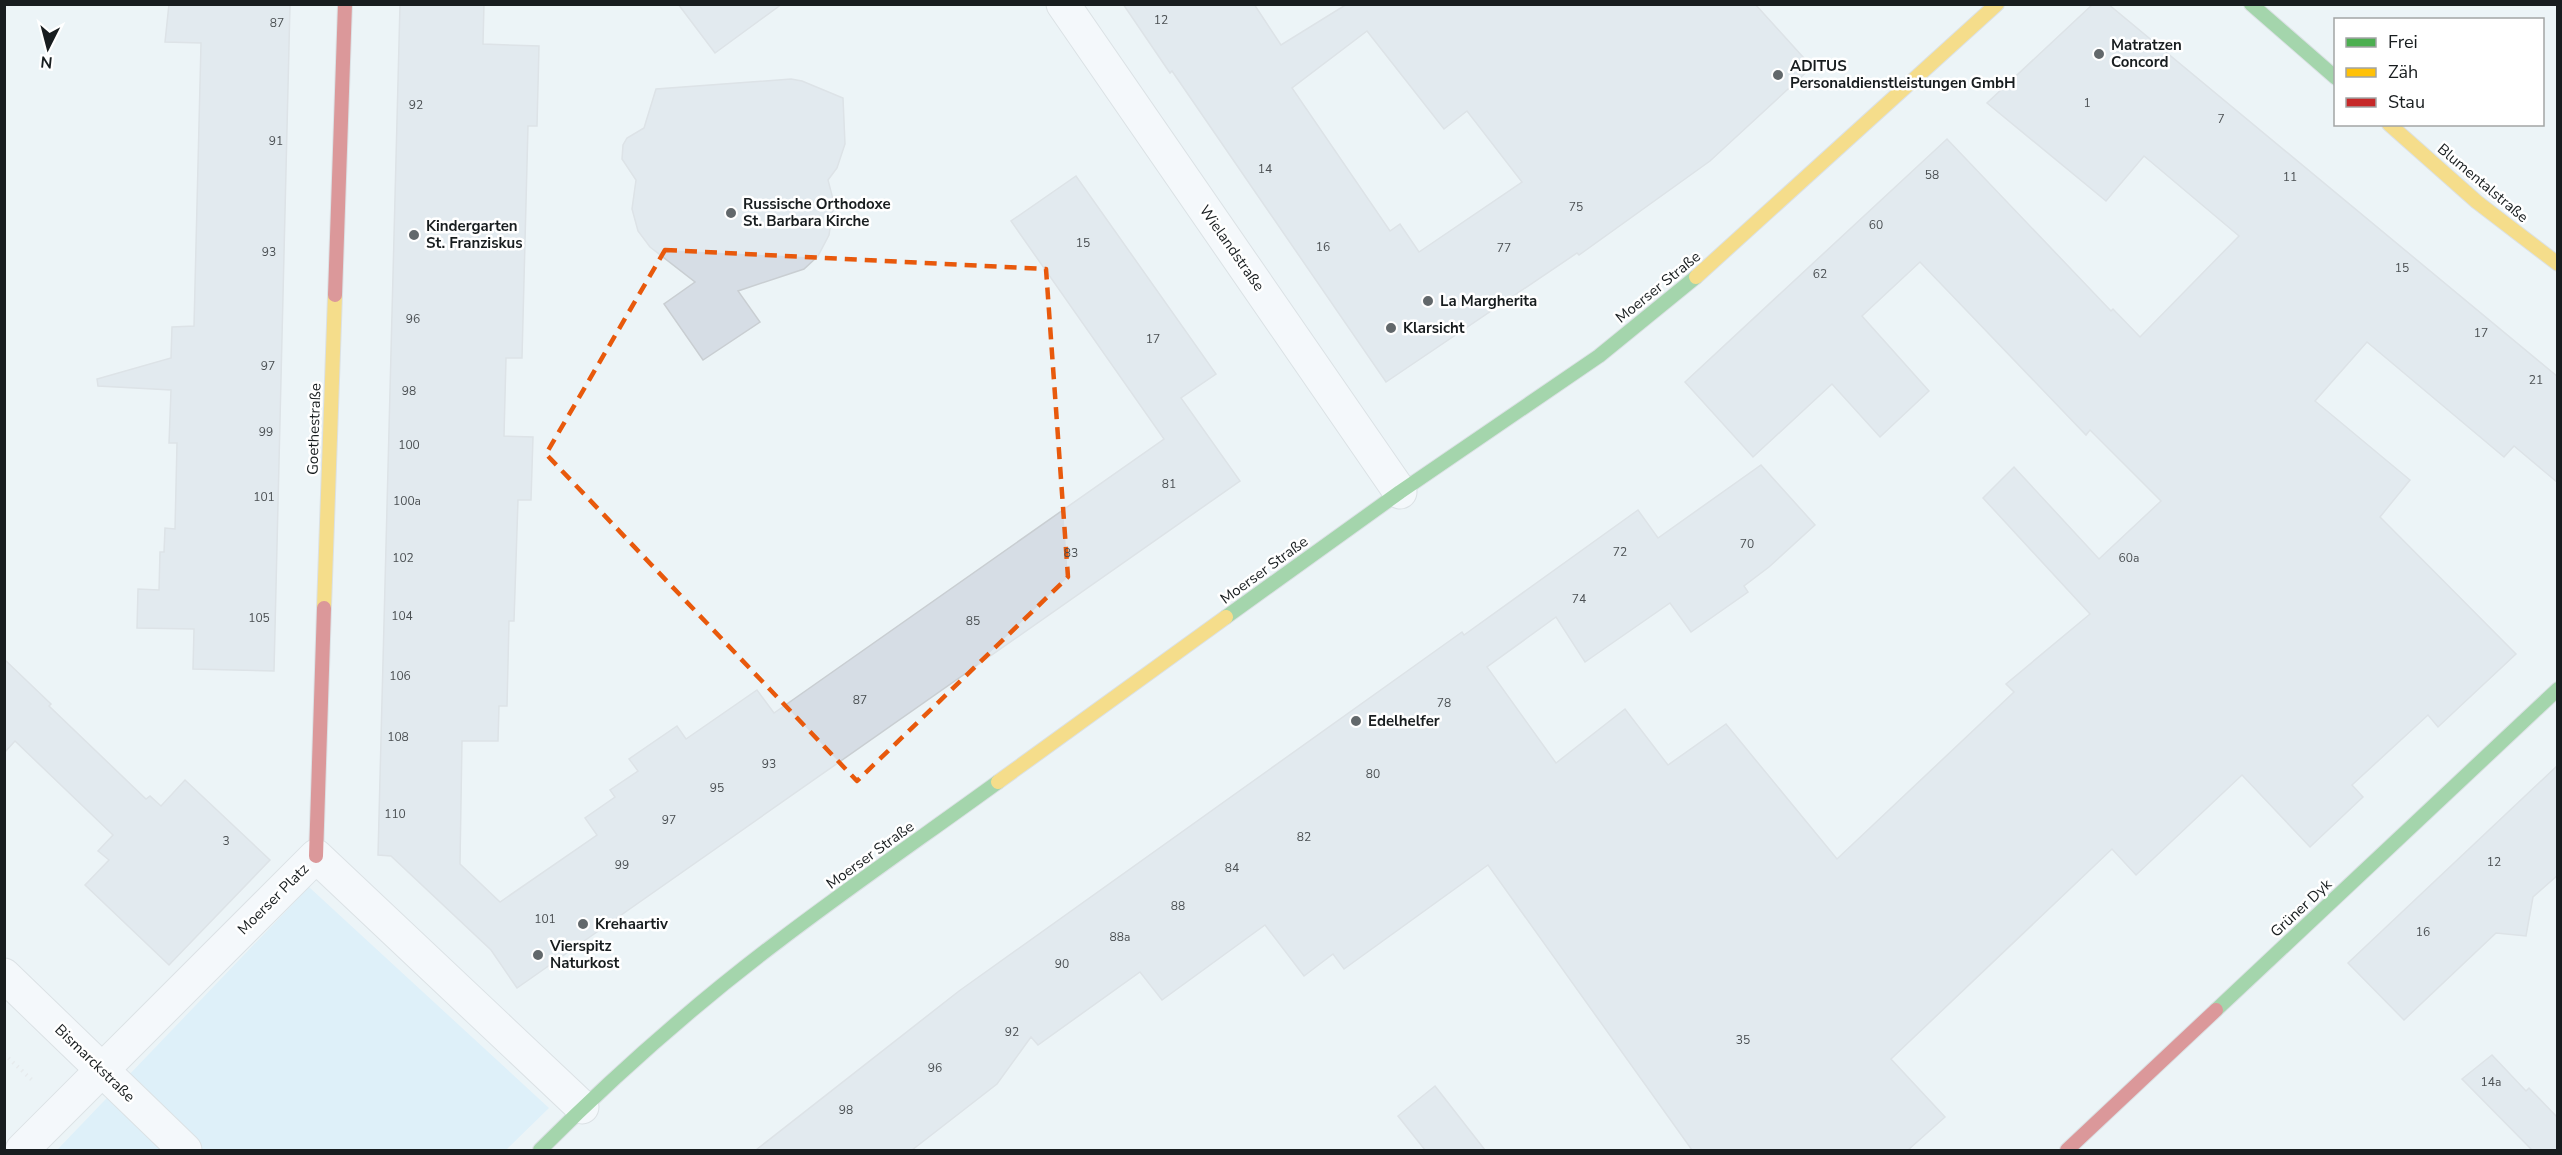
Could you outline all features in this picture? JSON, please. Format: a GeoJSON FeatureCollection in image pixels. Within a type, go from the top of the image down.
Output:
{"type":"FeatureCollection","features":[{"type":"Feature","properties":{"kind":"main road","name":"Goethestraße"},"geometry":{"type":"LineString","coordinates":[[316,856],[345,4]]}},
{"type":"Feature","properties":{"kind":"main road","name":"Moerser Straße"},"geometry":{"type":"LineString","coordinates":[[540,1150],[644,1048],[781,939],[1400,492],[1599,356],[1719,260],[1997,4]]}},
{"type":"Feature","properties":{"kind":"main road"},"geometry":{"type":"LineString","coordinates":[[2252,4],[2334,76]]}},
{"type":"Feature","properties":{"kind":"main road","name":"Blumentalstraße"},"geometry":{"type":"LineString","coordinates":[[2391,126],[2477,202],[2558,264]]}},
{"type":"Feature","properties":{"kind":"main road","name":"Grüner Dyk"},"geometry":{"type":"LineString","coordinates":[[2067,1150],[2558,689]]}},
{"type":"Feature","properties":{"kind":"street","name":"Wielandstraße"},"geometry":{"type":"LineString","coordinates":[[1064,4],[1400,492]]}},
{"type":"Feature","properties":{"kind":"street","name":"Moerser Platz"},"geometry":{"type":"LineString","coordinates":[[22,1150],[316,856],[582,1107]]}},
{"type":"Feature","properties":{"kind":"street","name":"Bismarckstraße"},"geometry":{"type":"LineString","coordinates":[[4,975],[185,1150]]}},
{"type":"Feature","properties":{"kind":"highlighted area"},"geometry":{"type":"Polygon","coordinates":[[[665,250],[1046,269],[1068,577],[857,781],[546,454],[665,250]]]}},
{"type":"Feature","properties":{"kind":"shaded area"},"geometry":{"type":"Polygon","coordinates":[[[309,887],[549,1108],[506,1150],[57,1150],[309,887]]]}},
{"type":"Feature","properties":{"kind":"building"},"geometry":{"type":"Polygon","coordinates":[[[169,4],[290,4],[274,671],[193,669],[194,629],[137,628],[138,589],[159,590],[160,552],[164,552],[165,528],[175,529],[177,443],[169,443],[171,390],[98,386],[97,379],[171,358],[172,327],[194,326],[201,43],[165,42],[169,4]]]}},
{"type":"Feature","properties":{"kind":"building"},"geometry":{"type":"Polygon","coordinates":[[[400,4],[484,4],[483,44],[539,46],[537,126],[528,126],[522,358],[506,358],[504,436],[533,437],[531,500],[518,500],[514,621],[509,621],[507,706],[499,706],[498,741],[462,741],[460,864],[500,902],[597,835],[585,818],[615,797],[610,790],[638,771],[629,759],[677,726],[686,739],[757,690],[774,713],[1164,439],[1011,221],[1076,176],[1216,374],[1181,398],[1240,481],[517,988],[491,950],[391,856],[378,855],[400,4]]]}},
{"type":"Feature","properties":{"kind":"building"},"geometry":{"type":"Polygon","coordinates":[[[678,4],[782,4],[715,53],[678,4]]]}},
{"type":"Feature","properties":{"kind":"building"},"geometry":{"type":"Polygon","coordinates":[[[1123,4],[1254,4],[1281,45],[1347,4],[1755,4],[1812,67],[1710,161],[1579,255],[1577,253],[1386,382],[1172,71],[1170,73],[1123,4]],[[1367,31],[1292,88],[1390,231],[1400,224],[1419,252],[1522,182],[1467,111],[1444,129],[1367,31]]]}},
{"type":"Feature","properties":{"kind":"building"},"geometry":{"type":"Polygon","coordinates":[[[2093,4],[2108,4],[2558,377],[2558,483],[2514,446],[2504,457],[2367,342],[2315,401],[2410,480],[2380,517],[2516,654],[2438,727],[2428,715],[2352,785],[2363,797],[2310,847],[2242,775],[2136,875],[2112,849],[1891,1059],[1945,1117],[1908,1150],[1692,1150],[1488,865],[1344,969],[1333,954],[1304,976],[1265,925],[1162,1000],[1140,972],[1038,1045],[1031,1037],[997,1084],[912,1150],[756,1150],[959,991],[1462,632],[1464,635],[1638,510],[1658,538],[1761,465],[1815,525],[1769,567],[1744,586],[1748,592],[1691,632],[1670,603],[1585,662],[1556,617],[1487,667],[1556,763],[1625,709],[1668,765],[1726,724],[1837,859],[2014,692],[2006,684],[2090,614],[1983,498],[2014,467],[2099,559],[2161,501],[2090,430],[2086,435],[1920,262],[1862,316],[1929,391],[1880,437],[1832,384],[1753,457],[1685,382],[1947,139],[2111,311],[2113,309],[2140,337],[2239,236],[2144,156],[2106,201],[1987,103],[2093,4]]]}},
{"type":"Feature","properties":{"kind":"building","name":"Russische Orthodoxe St. Barbara Kirche"},"geometry":{"type":"Polygon","coordinates":[[[791,79],[802,81],[843,98],[845,144],[837,168],[828,180],[834,203],[829,235],[818,256],[804,269],[738,291],[760,322],[703,360],[664,304],[695,282],[650,247],[638,231],[632,209],[636,180],[622,159],[623,145],[627,138],[644,128],[656,89],[791,79]]]}},
{"type":"Feature","properties":{"kind":"building"},"geometry":{"type":"Polygon","coordinates":[[[4,659],[51,704],[49,706],[146,799],[150,796],[161,806],[185,780],[270,860],[169,965],[85,885],[109,860],[98,851],[113,835],[15,741],[4,753],[4,659]]]}},
{"type":"Feature","properties":{"kind":"building"},"geometry":{"type":"Polygon","coordinates":[[[2558,765],[2558,875],[2533,897],[2526,936],[2496,933],[2404,1020],[2348,963],[2558,765]]]}},
{"type":"Feature","properties":{"kind":"building"},"geometry":{"type":"Polygon","coordinates":[[[2492,1055],[2526,1091],[2529,1088],[2558,1118],[2558,1150],[2532,1150],[2462,1079],[2492,1055]]]}},
{"type":"Feature","properties":{"kind":"building"},"geometry":{"type":"Polygon","coordinates":[[[1435,1086],[1485,1150],[1425,1150],[1398,1116],[1435,1086]]]}},
{"type":"Feature","properties":{"kind":"traffic: fast"},"geometry":{"type":"LineString","coordinates":[[2251,4],[2334,76]]}},
{"type":"Feature","properties":{"kind":"traffic: fast"},"geometry":{"type":"LineString","coordinates":[[1226,617],[1400,492],[1599,356],[1696,277]]}},
{"type":"Feature","properties":{"kind":"traffic: fast"},"geometry":{"type":"LineString","coordinates":[[2216,1010],[2558,689]]}},
{"type":"Feature","properties":{"kind":"traffic: fast"},"geometry":{"type":"LineString","coordinates":[[540,1150],[626,1067],[748,964],[998,782]]}},
{"type":"Feature","properties":{"kind":"traffic: slow"},"geometry":{"type":"LineString","coordinates":[[1696,277],[1997,4]]}},
{"type":"Feature","properties":{"kind":"traffic: slow"},"geometry":{"type":"LineString","coordinates":[[2391,126],[2477,202],[2558,264]]}},
{"type":"Feature","properties":{"kind":"traffic: slow"},"geometry":{"type":"LineString","coordinates":[[324,608],[335,295]]}},
{"type":"Feature","properties":{"kind":"traffic: slow"},"geometry":{"type":"LineString","coordinates":[[998,782],[1226,617]]}},
{"type":"Feature","properties":{"kind":"traffic: jam"},"geometry":{"type":"LineString","coordinates":[[335,295],[345,4]]}},
{"type":"Feature","properties":{"kind":"traffic: jam"},"geometry":{"type":"LineString","coordinates":[[316,856],[324,608]]}},
{"type":"Feature","properties":{"kind":"traffic: jam"},"geometry":{"type":"LineString","coordinates":[[2067,1150],[2216,1010]]}},
{"type":"Feature","properties":{"kind":"place","name":"Matratzen Concord"},"geometry":{"type":"Point","coordinates":[2099,54]}},
{"type":"Feature","properties":{"kind":"place","name":"ADITUS Personaldienstleistungen GmbH"},"geometry":{"type":"Point","coordinates":[1778,75]}},
{"type":"Feature","properties":{"kind":"place","name":"Russische Orthodoxe St. Barbara Kirche"},"geometry":{"type":"Point","coordinates":[731,213]}},
{"type":"Feature","properties":{"kind":"place","name":"Kindergarten St. Franziskus"},"geometry":{"type":"Point","coordinates":[414,235]}},
{"type":"Feature","properties":{"kind":"place","name":"La Margherita"},"geometry":{"type":"Point","coordinates":[1428,301]}},
{"type":"Feature","properties":{"kind":"place","name":"Klarsicht"},"geometry":{"type":"Point","coordinates":[1391,328]}},
{"type":"Feature","properties":{"kind":"place","name":"Edelhelfer"},"geometry":{"type":"Point","coordinates":[1356,721]}},
{"type":"Feature","properties":{"kind":"place","name":"Krehaartiv"},"geometry":{"type":"Point","coordinates":[583,924]}},
{"type":"Feature","properties":{"kind":"place","name":"Vierspitz Naturkost"},"geometry":{"type":"Point","coordinates":[538,955]}}]}
